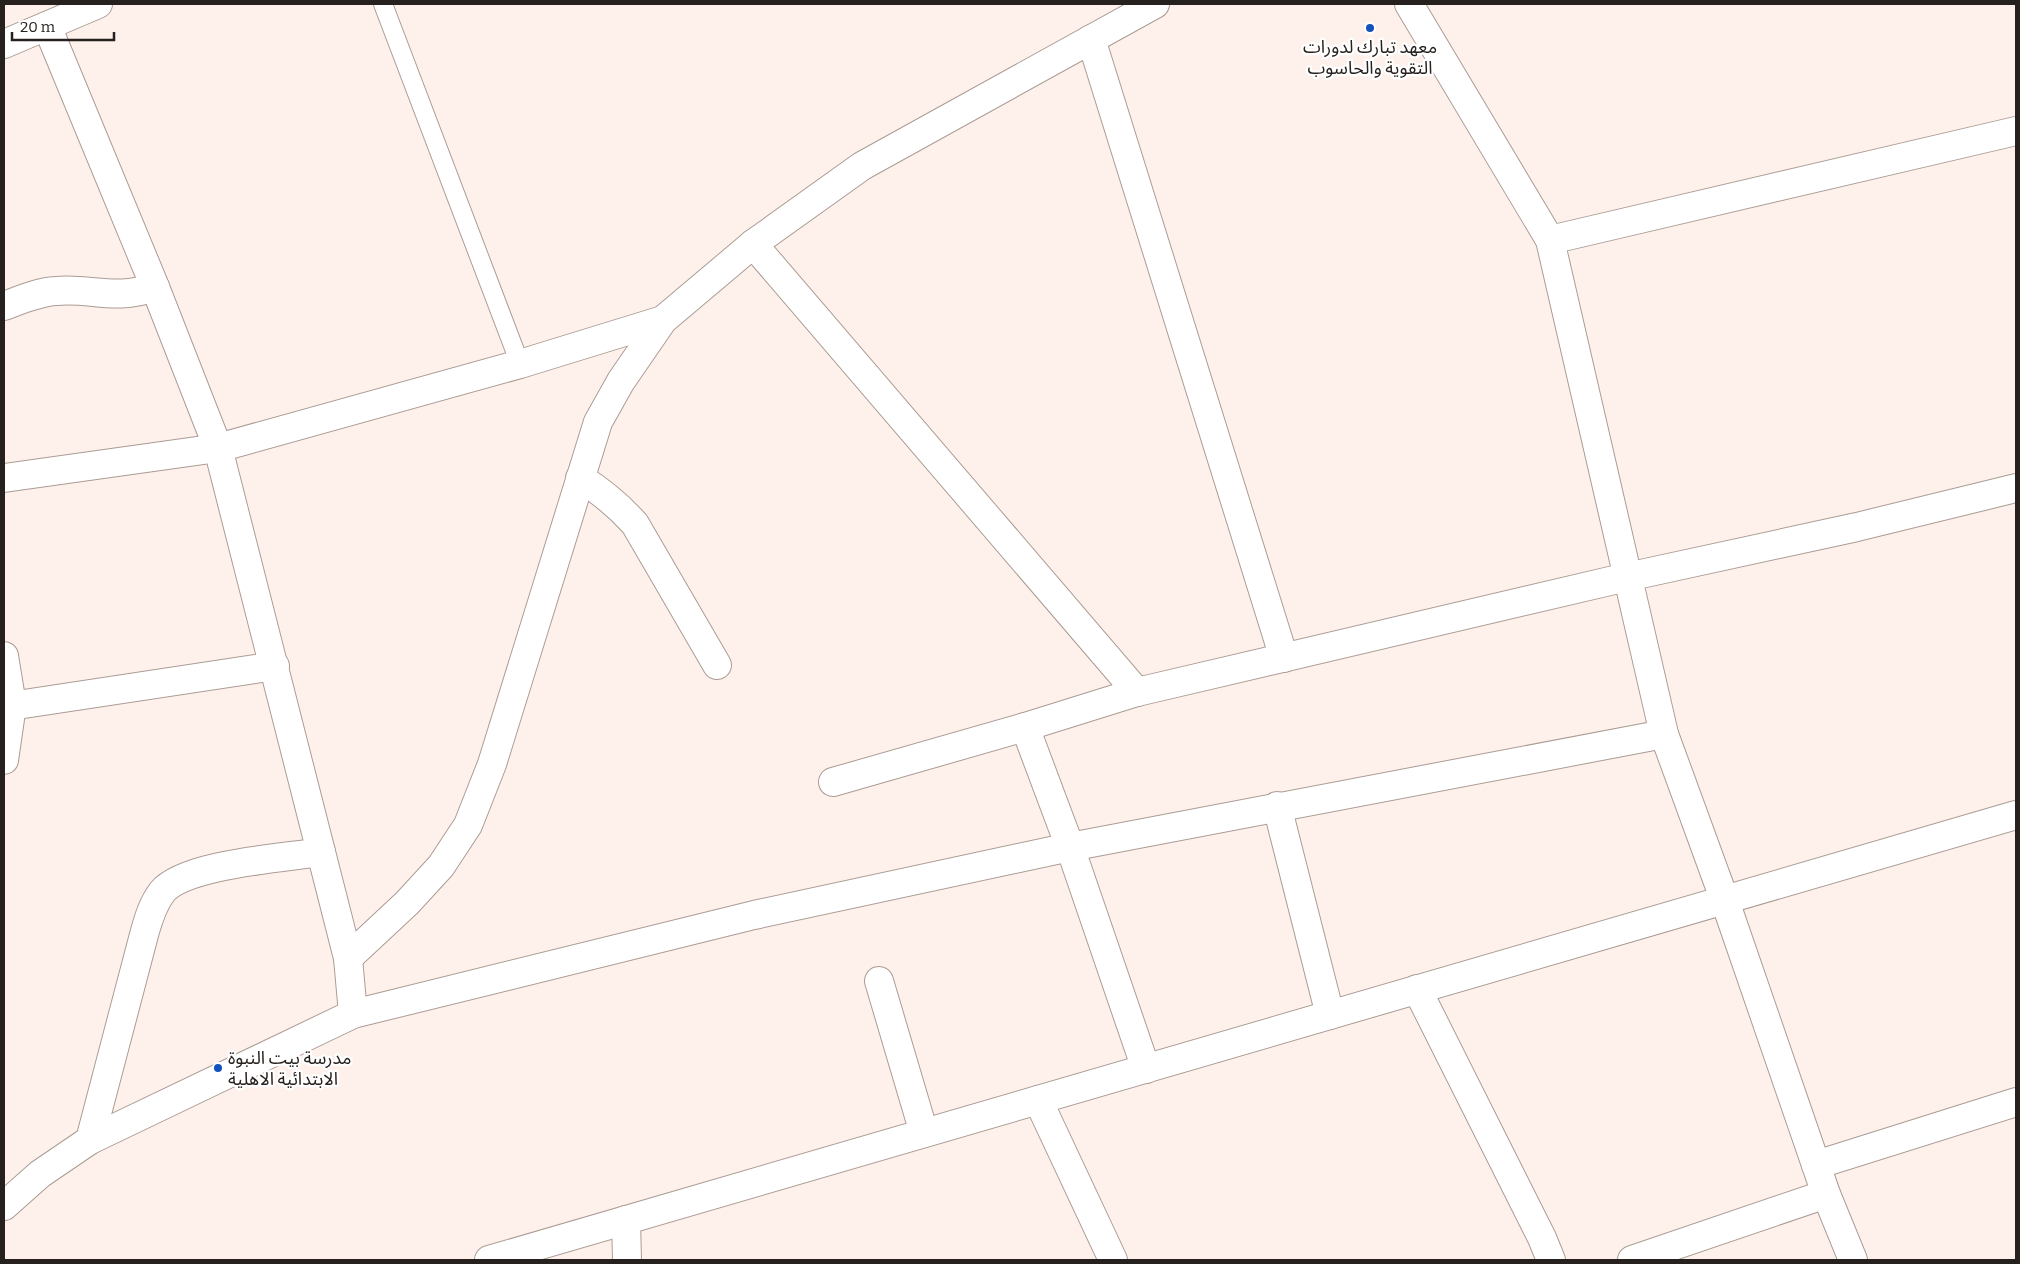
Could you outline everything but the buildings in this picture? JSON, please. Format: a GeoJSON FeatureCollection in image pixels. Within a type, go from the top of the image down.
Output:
{"type":"FeatureCollection","features":[{"type":"Feature","properties":{"kind":"street"},"geometry":{"type":"LineString","coordinates":[[4,44],[98,4]]}},
{"type":"Feature","properties":{"kind":"street"},"geometry":{"type":"LineString","coordinates":[[348,958],[407,903],[441,866],[468,825],[492,764],[598,422],[621,381],[663,320],[753,244],[862,166],[1155,4]]}},
{"type":"Feature","properties":{"kind":"street"},"geometry":{"type":"LineString","coordinates":[[1409,4],[1550,240],[1664,734],[1725,901],[1826,1194],[1853,1260]]}},
{"type":"Feature","properties":{"kind":"street"},"geometry":{"type":"LineString","coordinates":[[46,26],[155,287],[218,448],[348,958],[353,1014]]}},
{"type":"Feature","properties":{"kind":"street"},"geometry":{"type":"LineString","coordinates":[[1090,39],[1284,658]]}},
{"type":"Feature","properties":{"kind":"street"},"geometry":{"type":"LineString","coordinates":[[1550,240],[2016,131]]}},
{"type":"Feature","properties":{"kind":"street"},"geometry":{"type":"LineString","coordinates":[[753,244],[1137,692]]}},
{"type":"Feature","properties":{"kind":"street"},"geometry":{"type":"LineString","coordinates":[[4,306],[56,291],[121,295],[135,294],[155,287]]}},
{"type":"Feature","properties":{"kind":"street"},"geometry":{"type":"LineString","coordinates":[[4,478],[218,448],[520,364],[663,320]]}},
{"type":"Feature","properties":{"kind":"street"},"geometry":{"type":"LineString","coordinates":[[580,478],[600,490],[619,506],[635,524],[717,665]]}},
{"type":"Feature","properties":{"kind":"street"},"geometry":{"type":"LineString","coordinates":[[833,782],[1025,728],[1137,692],[1627,577],[1857,527],[2016,488]]}},
{"type":"Feature","properties":{"kind":"street"},"geometry":{"type":"LineString","coordinates":[[4,656],[8,706],[4,760]]}},
{"type":"Feature","properties":{"kind":"street"},"geometry":{"type":"LineString","coordinates":[[8,706],[275,666]]}},
{"type":"Feature","properties":{"kind":"street"},"geometry":{"type":"LineString","coordinates":[[1025,728],[1070,847],[1146,1069]]}},
{"type":"Feature","properties":{"kind":"street"},"geometry":{"type":"LineString","coordinates":[[4,1206],[40,1174],[90,1140],[353,1014],[754,915],[1070,847],[1277,806],[1664,734]]}},
{"type":"Feature","properties":{"kind":"street"},"geometry":{"type":"LineString","coordinates":[[1277,806],[1330,1015]]}},
{"type":"Feature","properties":{"kind":"street"},"geometry":{"type":"LineString","coordinates":[[489,1260],[2016,815]]}},
{"type":"Feature","properties":{"kind":"street"},"geometry":{"type":"LineString","coordinates":[[90,1140],[145,931],[152,908],[163,891],[179,878],[199,871],[322,852]]}},
{"type":"Feature","properties":{"kind":"street"},"geometry":{"type":"LineString","coordinates":[[879,981],[924,1133]]}},
{"type":"Feature","properties":{"kind":"street"},"geometry":{"type":"LineString","coordinates":[[1417,989],[1542,1238],[1551,1260]]}},
{"type":"Feature","properties":{"kind":"street"},"geometry":{"type":"LineString","coordinates":[[1038,1100],[1113,1260]]}},
{"type":"Feature","properties":{"kind":"street"},"geometry":{"type":"LineString","coordinates":[[1816,1165],[2016,1102]]}},
{"type":"Feature","properties":{"kind":"street"},"geometry":{"type":"LineString","coordinates":[[1632,1260],[1826,1194]]}},
{"type":"Feature","properties":{"kind":"street"},"geometry":{"type":"LineString","coordinates":[[626,1220],[627,1260]]}},
{"type":"Feature","properties":{"kind":"lane"},"geometry":{"type":"LineString","coordinates":[[383,4],[520,364]]}},
{"type":"Feature","properties":{"kind":"place","name":"معهد تبارك لدورات التقوية والحاسوب"},"geometry":{"type":"Point","coordinates":[1370,28]}},
{"type":"Feature","properties":{"kind":"place","name":"مدرسة بيت النبوة الابتدائية الاهلية"},"geometry":{"type":"Point","coordinates":[218,1068]}}]}
